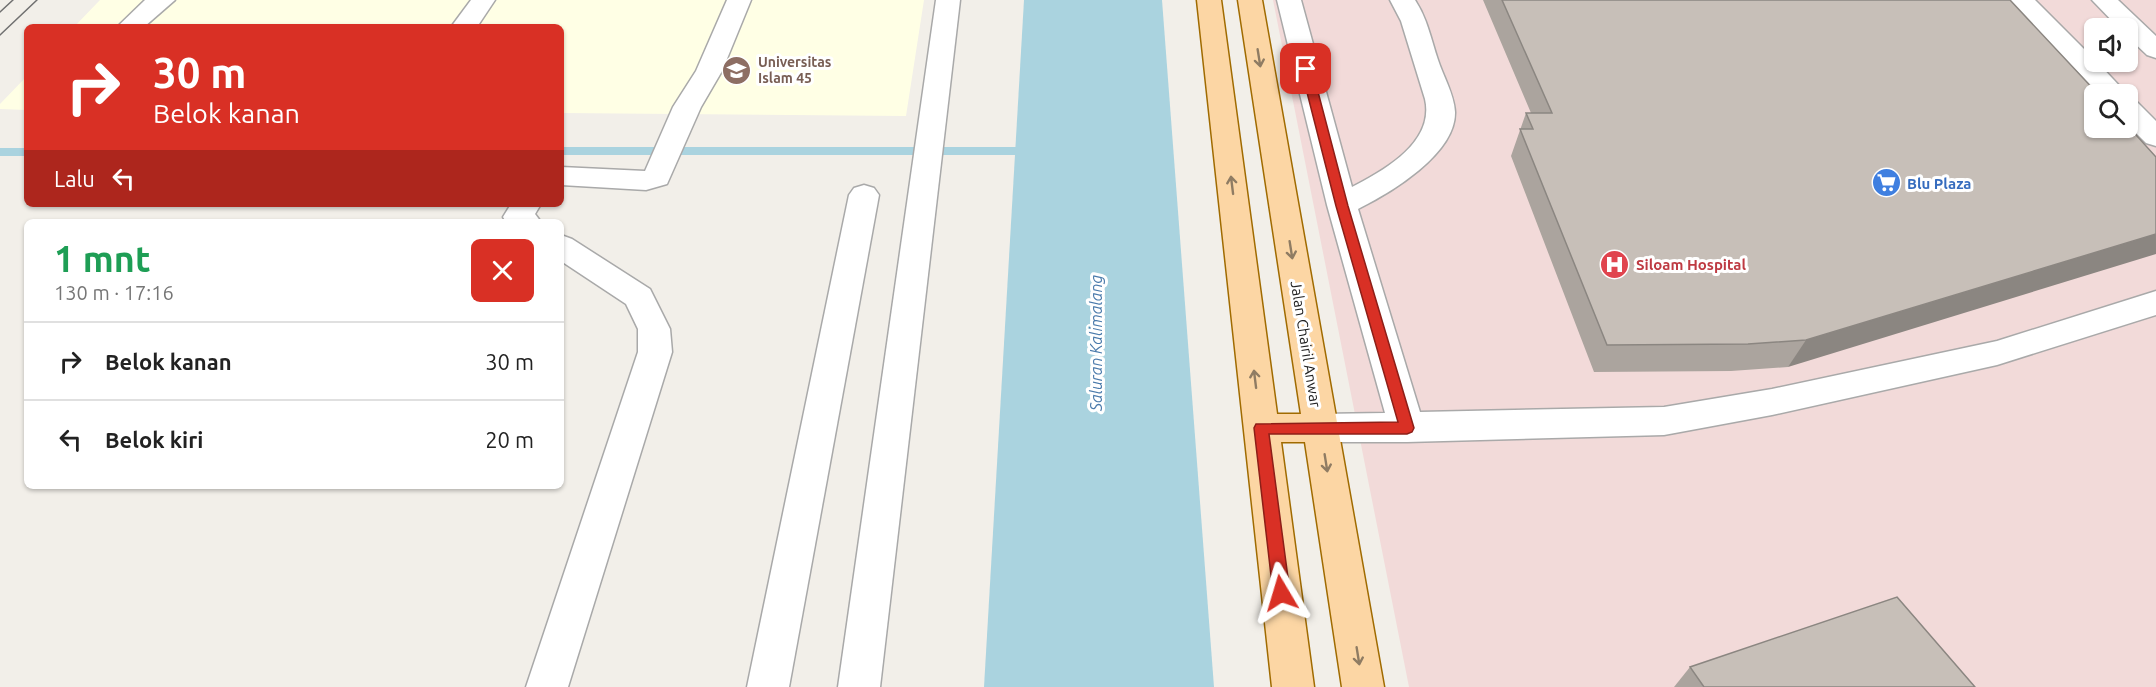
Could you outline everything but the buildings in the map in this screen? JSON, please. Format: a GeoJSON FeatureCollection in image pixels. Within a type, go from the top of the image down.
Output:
{"type":"FeatureCollection","features":[{"type":"Feature","properties":{"kind":"main road"},"geometry":{"type":"LineString","coordinates":[[1209,0],[1293,687]]}},
{"type":"Feature","properties":{"kind":"main road","name":"Jalan Chairil Anwar"},"geometry":{"type":"LineString","coordinates":[[1250,0],[1363,687]]}},
{"type":"Feature","properties":{"kind":"main road"},"geometry":{"type":"LineString","coordinates":[[1261,428],[1320,428]]}},
{"type":"Feature","properties":{"kind":"street"},"geometry":{"type":"LineString","coordinates":[[133,24],[152,6],[163,0]]}},
{"type":"Feature","properties":{"kind":"street"},"geometry":{"type":"LineString","coordinates":[[466,24],[483,0]]}},
{"type":"Feature","properties":{"kind":"street"},"geometry":{"type":"LineString","coordinates":[[564,176],[646,181],[657,177],[687,107],[709,70],[739,0]]}},
{"type":"Feature","properties":{"kind":"street"},"geometry":{"type":"LineString","coordinates":[[859,687],[948,0]]}},
{"type":"Feature","properties":{"kind":"street"},"geometry":{"type":"LineString","coordinates":[[1289,0],[1342,206],[1407,428]]}},
{"type":"Feature","properties":{"kind":"street"},"geometry":{"type":"LineString","coordinates":[[1342,206],[1371,191],[1392,176],[1437,134],[1442,113],[1412,21],[1402,0]]}},
{"type":"Feature","properties":{"kind":"street"},"geometry":{"type":"LineString","coordinates":[[2020,0],[2104,84]]}},
{"type":"Feature","properties":{"kind":"street"},"geometry":{"type":"LineString","coordinates":[[2104,0],[2156,50]]}},
{"type":"Feature","properties":{"kind":"street"},"geometry":{"type":"LineString","coordinates":[[2138,119],[2156,137]]}},
{"type":"Feature","properties":{"kind":"street"},"geometry":{"type":"LineString","coordinates":[[768,687],[864,195]]}},
{"type":"Feature","properties":{"kind":"street"},"geometry":{"type":"LineString","coordinates":[[521,219],[518,217],[524,207]]}},
{"type":"Feature","properties":{"kind":"street"},"geometry":{"type":"LineString","coordinates":[[547,687],[655,351],[654,329],[639,297],[564,248]]}},
{"type":"Feature","properties":{"kind":"street"},"geometry":{"type":"LineString","coordinates":[[1320,428],[1664,421],[1773,402],[1997,353],[2156,303]]}},
{"type":"Feature","properties":{"kind":"shaded area","name":"Universitas Islam 45"},"geometry":{"type":"Polygon","coordinates":[[[100,0],[924,0],[906,116],[564,113],[564,24],[77,24],[100,0]]]}},
{"type":"Feature","properties":{"kind":"shaded area"},"geometry":{"type":"Polygon","coordinates":[[[1273,0],[2156,0],[2156,687],[1409,687],[1273,0]]]}},
{"type":"Feature","properties":{"kind":"shaded area"},"geometry":{"type":"Polygon","coordinates":[[[24,79],[24,110],[0,109],[0,104],[24,79]]]}},
{"type":"Feature","properties":{"kind":"water","name":"Saluran Kalimalang"},"geometry":{"type":"Polygon","coordinates":[[[1024,0],[1162,0],[1214,687],[984,687],[1024,0]]]}},
{"type":"Feature","properties":{"kind":"waterway"},"geometry":{"type":"LineString","coordinates":[[564,151],[1033,151]]}},
{"type":"Feature","properties":{"kind":"waterway"},"geometry":{"type":"LineString","coordinates":[[0,152],[24,152]]}},
{"type":"Feature","properties":{"kind":"tram line"},"geometry":{"type":"LineString","coordinates":[[0,12],[13,0]]}},
{"type":"Feature","properties":{"kind":"tram line"},"geometry":{"type":"LineString","coordinates":[[0,35],[37,0]]}},
{"type":"Feature","properties":{"kind":"place","name":"Universitas Islam 45"},"geometry":{"type":"Point","coordinates":[737,70]}},
{"type":"Feature","properties":{"kind":"place","name":"Blu Plaza"},"geometry":{"type":"Point","coordinates":[1886,183]}},
{"type":"Feature","properties":{"kind":"place","name":"Siloam Hospital"},"geometry":{"type":"Point","coordinates":[1615,264]}},
{"type":"Feature","properties":{"kind":"route"},"geometry":{"type":"LineString","coordinates":[[1281,593],[1261,428],[1407,428],[1342,206],[1306,69]]}}]}
